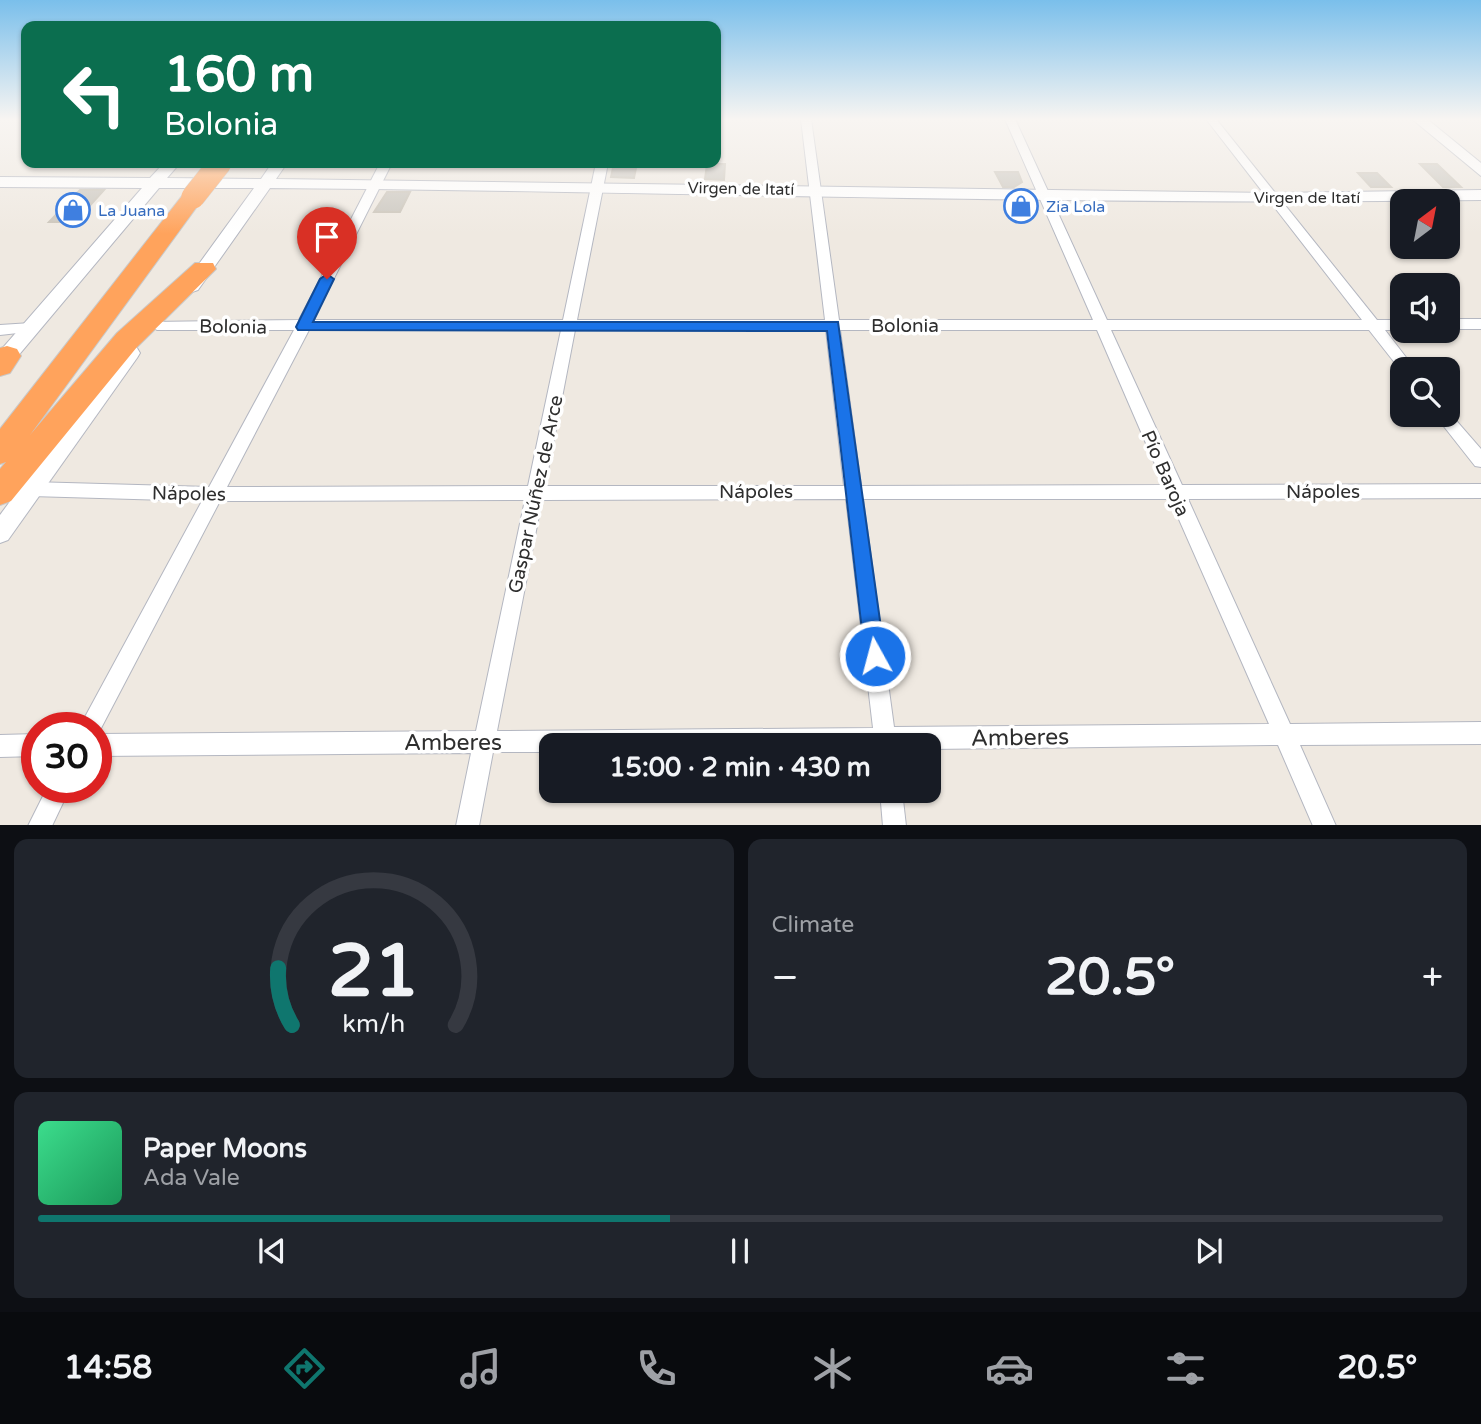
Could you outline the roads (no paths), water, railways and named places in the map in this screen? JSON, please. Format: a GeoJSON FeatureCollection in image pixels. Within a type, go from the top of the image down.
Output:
{"type":"FeatureCollection","features":[{"type":"Feature","properties":{"kind":"highway"},"geometry":{"type":"LineString","coordinates":[[0,419],[175,192],[200,168]]}},
{"type":"Feature","properties":{"kind":"highway"},"geometry":{"type":"LineString","coordinates":[[0,452],[175,192],[212,168]]}},
{"type":"Feature","properties":{"kind":"highway"},"geometry":{"type":"LineString","coordinates":[[0,492],[127,340],[204,269]]}},
{"type":"Feature","properties":{"kind":"street"},"geometry":{"type":"LineString","coordinates":[[812,158],[856,491],[884,733]]}},
{"type":"Feature","properties":{"kind":"street","name":"Pío Baroja"},"geometry":{"type":"LineString","coordinates":[[1026,158],[1325,825]]}},
{"type":"Feature","properties":{"kind":"street"},"geometry":{"type":"LineString","coordinates":[[1242,158],[1398,357]]}},
{"type":"Feature","properties":{"kind":"street"},"geometry":{"type":"LineString","coordinates":[[1466,158],[1481,170]]}},
{"type":"Feature","properties":{"kind":"street"},"geometry":{"type":"LineString","coordinates":[[2,354],[175,192],[173,168]]}},
{"type":"Feature","properties":{"kind":"street"},"geometry":{"type":"LineString","coordinates":[[0,533],[129,354],[181,302],[277,168]]}},
{"type":"Feature","properties":{"kind":"street"},"geometry":{"type":"LineString","coordinates":[[98,712],[303,327],[383,168]]}},
{"type":"Feature","properties":{"kind":"street","name":"Gaspar Núñez de Arce"},"geometry":{"type":"LineString","coordinates":[[467,825],[601,168]]}},
{"type":"Feature","properties":{"kind":"street","name":"Virgen de Itatí"},"geometry":{"type":"LineString","coordinates":[[0,182],[175,192],[267,182],[1274,198],[1481,195]]}},
{"type":"Feature","properties":{"kind":"street","name":"Bolonia"},"geometry":{"type":"LineString","coordinates":[[157,325],[1390,324]]}},
{"type":"Feature","properties":{"kind":"street"},"geometry":{"type":"LineString","coordinates":[[1460,324],[1481,324]]}},
{"type":"Feature","properties":{"kind":"street"},"geometry":{"type":"LineString","coordinates":[[2,354],[32,328]]}},
{"type":"Feature","properties":{"kind":"street"},"geometry":{"type":"LineString","coordinates":[[1454,427],[1481,461]]}},
{"type":"Feature","properties":{"kind":"street","name":"Nápoles"},"geometry":{"type":"LineString","coordinates":[[31,489],[213,494],[1481,491]]}},
{"type":"Feature","properties":{"kind":"street","name":"Amberes"},"geometry":{"type":"LineString","coordinates":[[941,741],[1481,733]]}},
{"type":"Feature","properties":{"kind":"street","name":"Amberes"},"geometry":{"type":"LineString","coordinates":[[112,745],[539,741]]}},
{"type":"Feature","properties":{"kind":"street"},"geometry":{"type":"LineString","coordinates":[[0,746],[21,746]]}},
{"type":"Feature","properties":{"kind":"street"},"geometry":{"type":"LineString","coordinates":[[38,825],[50,803]]}},
{"type":"Feature","properties":{"kind":"street"},"geometry":{"type":"LineString","coordinates":[[892,803],[895,825]]}},
{"type":"Feature","properties":{"kind":"place","name":"Zia Lola"},"geometry":{"type":"Point","coordinates":[1021,206]}},
{"type":"Feature","properties":{"kind":"place","name":"La Juana"},"geometry":{"type":"Point","coordinates":[73,210]}}]}
